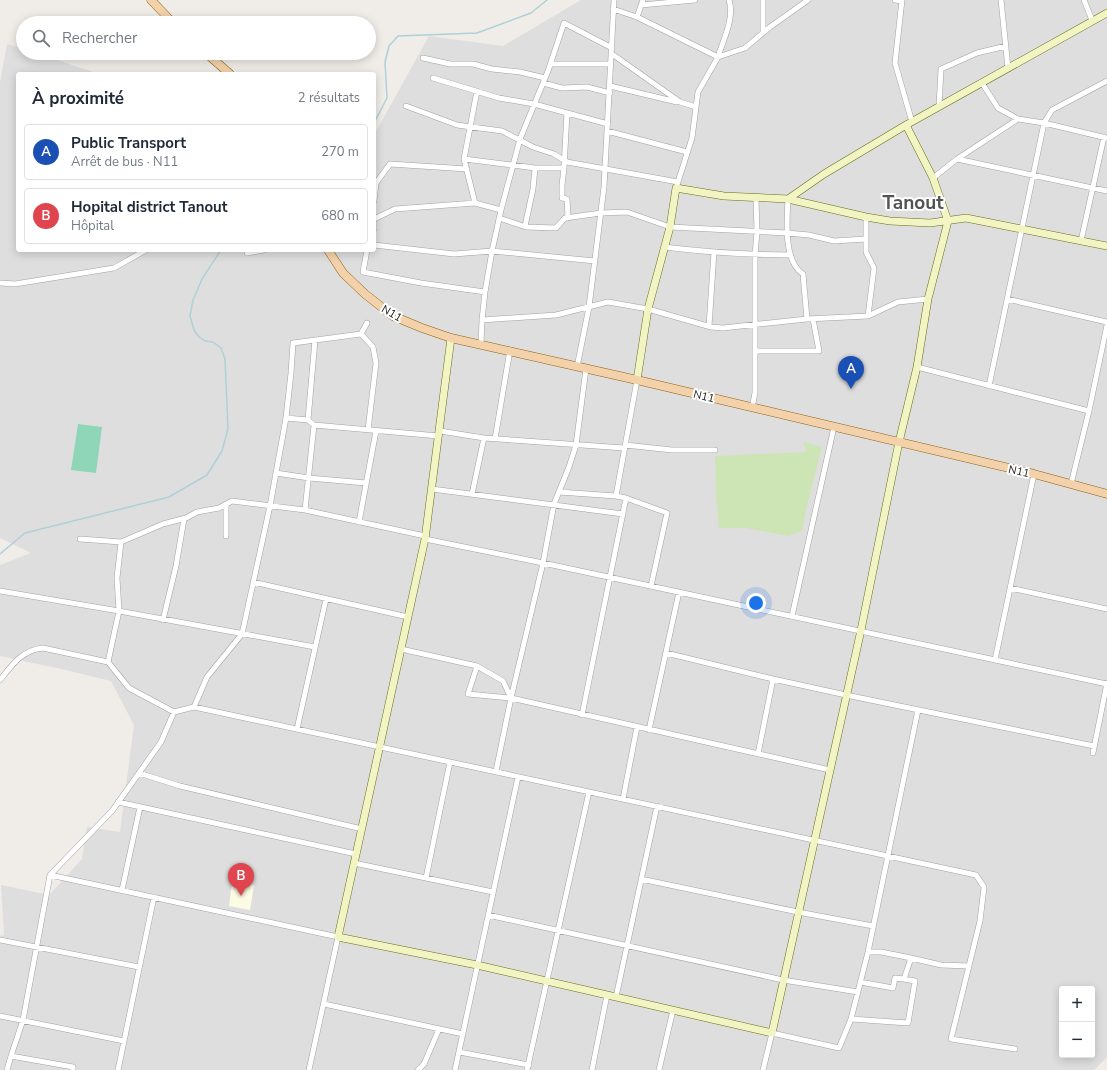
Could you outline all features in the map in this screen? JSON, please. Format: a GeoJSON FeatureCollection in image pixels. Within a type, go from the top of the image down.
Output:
{"type":"FeatureCollection","features":[{"type":"Feature","properties":{"kind":"main road"},"geometry":{"type":"LineString","coordinates":[[151,0],[166,16]]}},
{"type":"Feature","properties":{"kind":"main road"},"geometry":{"type":"LineString","coordinates":[[214,60],[228,72]]}},
{"type":"Feature","properties":{"kind":"main road","name":"N11"},"geometry":{"type":"LineString","coordinates":[[329,252],[344,273],[354,284],[393,316],[451,338],[510,350],[1034,474],[1107,494]]}},
{"type":"Feature","properties":{"kind":"street"},"geometry":{"type":"LineString","coordinates":[[577,366],[589,307],[601,213],[610,93],[614,0]]}},
{"type":"Feature","properties":{"kind":"street"},"geometry":{"type":"LineString","coordinates":[[637,17],[642,2],[695,0]]}},
{"type":"Feature","properties":{"kind":"street"},"geometry":{"type":"LineString","coordinates":[[616,496],[648,309],[670,227],[677,185],[692,138],[698,92],[718,57],[729,23],[731,6],[729,0]]}},
{"type":"Feature","properties":{"kind":"street"},"geometry":{"type":"LineString","coordinates":[[763,0],[763,33]]}},
{"type":"Feature","properties":{"kind":"street"},"geometry":{"type":"LineString","coordinates":[[613,10],[637,17],[718,57],[745,48],[808,0]]}},
{"type":"Feature","properties":{"kind":"street"},"geometry":{"type":"LineString","coordinates":[[763,1070],[861,630],[899,442],[917,367],[928,299],[948,221],[934,178],[909,123],[895,63],[902,0],[895,0]]}},
{"type":"Feature","properties":{"kind":"street"},"geometry":{"type":"LineString","coordinates":[[1000,0],[1008,68]]}},
{"type":"Feature","properties":{"kind":"street"},"geometry":{"type":"LineString","coordinates":[[1084,0],[1092,20]]}},
{"type":"Feature","properties":{"kind":"street"},"geometry":{"type":"LineString","coordinates":[[788,199],[824,174],[909,123],[1107,13]]}},
{"type":"Feature","properties":{"kind":"street"},"geometry":{"type":"LineString","coordinates":[[481,344],[485,292],[501,210],[520,139],[544,81],[564,23],[612,51],[680,102]]}},
{"type":"Feature","properties":{"kind":"street"},"geometry":{"type":"LineString","coordinates":[[939,107],[941,69],[977,53],[1006,46]]}},
{"type":"Feature","properties":{"kind":"street"},"geometry":{"type":"LineString","coordinates":[[423,58],[450,64],[473,64],[492,69],[520,72],[562,88],[587,87],[610,93]]}},
{"type":"Feature","properties":{"kind":"street"},"geometry":{"type":"LineString","coordinates":[[550,64],[611,64]]}},
{"type":"Feature","properties":{"kind":"street"},"geometry":{"type":"LineString","coordinates":[[433,78],[499,98],[534,104],[608,124]]}},
{"type":"Feature","properties":{"kind":"street"},"geometry":{"type":"LineString","coordinates":[[989,386],[1044,123],[1052,110],[1107,81]]}},
{"type":"Feature","properties":{"kind":"street"},"geometry":{"type":"LineString","coordinates":[[982,83],[998,108],[1018,119],[1044,123],[1106,137],[1081,241]]}},
{"type":"Feature","properties":{"kind":"street"},"geometry":{"type":"LineString","coordinates":[[610,86],[696,107]]}},
{"type":"Feature","properties":{"kind":"street"},"geometry":{"type":"LineString","coordinates":[[475,203],[464,159],[478,91]]}},
{"type":"Feature","properties":{"kind":"street"},"geometry":{"type":"LineString","coordinates":[[406,106],[457,126],[502,131],[520,139],[533,148],[554,154],[567,162],[605,168],[724,196],[788,199],[890,221],[930,223],[966,218],[1107,246]]}},
{"type":"Feature","properties":{"kind":"street"},"geometry":{"type":"LineString","coordinates":[[567,113],[562,198],[567,199],[568,218]]}},
{"type":"Feature","properties":{"kind":"street"},"geometry":{"type":"LineString","coordinates":[[934,178],[958,159],[1018,119]]}},
{"type":"Feature","properties":{"kind":"street"},"geometry":{"type":"LineString","coordinates":[[607,131],[687,152]]}},
{"type":"Feature","properties":{"kind":"street"},"geometry":{"type":"LineString","coordinates":[[464,159],[535,168],[564,168]]}},
{"type":"Feature","properties":{"kind":"street"},"geometry":{"type":"LineString","coordinates":[[958,159],[1107,191]]}},
{"type":"Feature","properties":{"kind":"street"},"geometry":{"type":"LineString","coordinates":[[376,183],[390,164],[467,169]]}},
{"type":"Feature","properties":{"kind":"street"},"geometry":{"type":"LineString","coordinates":[[525,226],[533,189],[535,168]]}},
{"type":"Feature","properties":{"kind":"street"},"geometry":{"type":"LineString","coordinates":[[752,408],[755,393],[756,198]]}},
{"type":"Feature","properties":{"kind":"street"},"geometry":{"type":"LineString","coordinates":[[755,351],[819,351],[810,319],[803,274],[798,271],[790,255],[787,232],[788,199]]}},
{"type":"Feature","properties":{"kind":"street"},"geometry":{"type":"LineString","coordinates":[[376,217],[395,209],[475,203],[501,210]]}},
{"type":"Feature","properties":{"kind":"street"},"geometry":{"type":"LineString","coordinates":[[499,218],[525,226],[556,228],[565,218],[601,213],[627,212],[670,227],[757,232],[787,232],[834,241],[866,239]]}},
{"type":"Feature","properties":{"kind":"street"},"geometry":{"type":"LineString","coordinates":[[866,217],[866,252],[874,268],[868,316]]}},
{"type":"Feature","properties":{"kind":"street"},"geometry":{"type":"LineString","coordinates":[[376,245],[454,254],[492,251],[595,261]]}},
{"type":"Feature","properties":{"kind":"street"},"geometry":{"type":"LineString","coordinates":[[664,247],[755,255],[790,255]]}},
{"type":"Feature","properties":{"kind":"street"},"geometry":{"type":"LineString","coordinates":[[0,283],[16,284],[114,268],[142,252]]}},
{"type":"Feature","properties":{"kind":"street"},"geometry":{"type":"LineString","coordinates":[[247,253],[253,252]]}},
{"type":"Feature","properties":{"kind":"street"},"geometry":{"type":"LineString","coordinates":[[367,252],[363,272],[421,283],[485,292]]}},
{"type":"Feature","properties":{"kind":"street"},"geometry":{"type":"LineString","coordinates":[[709,326],[714,252]]}},
{"type":"Feature","properties":{"kind":"street"},"geometry":{"type":"LineString","coordinates":[[482,320],[556,315],[608,302],[648,309],[716,328],[722,328],[755,326],[810,319],[868,316],[898,302],[928,299]]}},
{"type":"Feature","properties":{"kind":"street"},"geometry":{"type":"LineString","coordinates":[[1007,299],[1107,322]]}},
{"type":"Feature","properties":{"kind":"street"},"geometry":{"type":"LineString","coordinates":[[361,334],[367,323]]}},
{"type":"Feature","properties":{"kind":"street"},"geometry":{"type":"LineString","coordinates":[[1071,484],[1089,411],[1107,325]]}},
{"type":"Feature","properties":{"kind":"street"},"geometry":{"type":"LineString","coordinates":[[194,707],[207,677],[242,634],[270,506],[286,418],[293,343],[361,334]]}},
{"type":"Feature","properties":{"kind":"street"},"geometry":{"type":"LineString","coordinates":[[361,334],[374,347],[376,363],[368,430]]}},
{"type":"Feature","properties":{"kind":"street"},"geometry":{"type":"LineString","coordinates":[[309,1070],[425,537],[451,338]]}},
{"type":"Feature","properties":{"kind":"street"},"geometry":{"type":"LineString","coordinates":[[308,420],[316,340]]}},
{"type":"Feature","properties":{"kind":"street"},"geometry":{"type":"LineString","coordinates":[[495,439],[510,350]]}},
{"type":"Feature","properties":{"kind":"street"},"geometry":{"type":"LineString","coordinates":[[917,367],[1089,411]]}},
{"type":"Feature","properties":{"kind":"street"},"geometry":{"type":"LineString","coordinates":[[496,771],[510,698],[543,563],[554,504],[576,445],[586,369]]}},
{"type":"Feature","properties":{"kind":"street"},"geometry":{"type":"LineString","coordinates":[[286,418],[308,420],[314,425],[376,431],[439,434],[576,445],[625,446],[672,450],[715,450]]}},
{"type":"Feature","properties":{"kind":"street"},"geometry":{"type":"LineString","coordinates":[[305,510],[314,425]]}},
{"type":"Feature","properties":{"kind":"street"},"geometry":{"type":"LineString","coordinates":[[792,616],[834,427]]}},
{"type":"Feature","properties":{"kind":"street"},"geometry":{"type":"LineString","coordinates":[[359,522],[376,431]]}},
{"type":"Feature","properties":{"kind":"street"},"geometry":{"type":"LineString","coordinates":[[472,494],[484,438]]}},
{"type":"Feature","properties":{"kind":"street"},"geometry":{"type":"LineString","coordinates":[[276,473],[309,478],[366,483]]}},
{"type":"Feature","properties":{"kind":"street"},"geometry":{"type":"LineString","coordinates":[[995,660],[1034,474]]}},
{"type":"Feature","properties":{"kind":"street"},"geometry":{"type":"LineString","coordinates":[[432,489],[623,514]]}},
{"type":"Feature","properties":{"kind":"street"},"geometry":{"type":"LineString","coordinates":[[559,492],[616,496],[626,498],[667,513],[651,586]]}},
{"type":"Feature","properties":{"kind":"street"},"geometry":{"type":"LineString","coordinates":[[582,715],[626,498]]}},
{"type":"Feature","properties":{"kind":"street"},"geometry":{"type":"LineString","coordinates":[[80,539],[121,542],[163,524],[184,519],[197,512],[219,508],[232,501],[305,510],[610,578],[861,630],[1107,684],[1093,753]]}},
{"type":"Feature","properties":{"kind":"street"},"geometry":{"type":"LineString","coordinates":[[226,504],[226,536]]}},
{"type":"Feature","properties":{"kind":"street"},"geometry":{"type":"LineString","coordinates":[[163,620],[176,566],[184,519]]}},
{"type":"Feature","properties":{"kind":"street"},"geometry":{"type":"LineString","coordinates":[[108,662],[119,611],[117,578],[121,542]]}},
{"type":"Feature","properties":{"kind":"street"},"geometry":{"type":"LineString","coordinates":[[253,582],[408,617]]}},
{"type":"Feature","properties":{"kind":"street"},"geometry":{"type":"LineString","coordinates":[[1010,588],[1107,609]]}},
{"type":"Feature","properties":{"kind":"street"},"geometry":{"type":"LineString","coordinates":[[0,591],[315,647]]}},
{"type":"Feature","properties":{"kind":"street"},"geometry":{"type":"LineString","coordinates":[[649,730],[679,592]]}},
{"type":"Feature","properties":{"kind":"street"},"geometry":{"type":"LineString","coordinates":[[297,729],[326,599]]}},
{"type":"Feature","properties":{"kind":"street"},"geometry":{"type":"LineString","coordinates":[[0,680],[14,663],[25,654],[34,649],[43,648],[108,662],[129,688],[174,712],[194,707],[976,875],[984,887],[980,921],[951,1039],[1015,1049]]}},
{"type":"Feature","properties":{"kind":"street"},"geometry":{"type":"LineString","coordinates":[[401,649],[477,666],[503,681],[510,698]]}},
{"type":"Feature","properties":{"kind":"street"},"geometry":{"type":"LineString","coordinates":[[666,653],[846,695],[1094,746]]}},
{"type":"Feature","properties":{"kind":"street"},"geometry":{"type":"LineString","coordinates":[[477,666],[468,694],[510,698],[830,770]]}},
{"type":"Feature","properties":{"kind":"street"},"geometry":{"type":"LineString","coordinates":[[758,754],[773,679]]}},
{"type":"Feature","properties":{"kind":"street"},"geometry":{"type":"LineString","coordinates":[[50,875],[338,937],[477,965],[838,1048],[851,1019],[868,952],[918,710]]}},
{"type":"Feature","properties":{"kind":"street"},"geometry":{"type":"LineString","coordinates":[[7,1070],[23,1020],[50,875],[112,811],[161,742],[174,712]]}},
{"type":"Feature","properties":{"kind":"street"},"geometry":{"type":"LineString","coordinates":[[623,799],[637,727]]}},
{"type":"Feature","properties":{"kind":"street"},"geometry":{"type":"LineString","coordinates":[[426,878],[450,762]]}},
{"type":"Feature","properties":{"kind":"street"},"geometry":{"type":"LineString","coordinates":[[139,773],[180,786],[362,829]]}},
{"type":"Feature","properties":{"kind":"street"},"geometry":{"type":"LineString","coordinates":[[455,1070],[518,777]]}},
{"type":"Feature","properties":{"kind":"street"},"geometry":{"type":"LineString","coordinates":[[459,1052],[528,1067],[589,792]]}},
{"type":"Feature","properties":{"kind":"street"},"geometry":{"type":"LineString","coordinates":[[118,802],[356,854]]}},
{"type":"Feature","properties":{"kind":"street"},"geometry":{"type":"LineString","coordinates":[[616,997],[657,806]]}},
{"type":"Feature","properties":{"kind":"street"},"geometry":{"type":"LineString","coordinates":[[122,890],[140,807]]}},
{"type":"Feature","properties":{"kind":"street"},"geometry":{"type":"LineString","coordinates":[[354,863],[493,892]]}},
{"type":"Feature","properties":{"kind":"street"},"geometry":{"type":"LineString","coordinates":[[641,879],[873,926]]}},
{"type":"Feature","properties":{"kind":"street"},"geometry":{"type":"LineString","coordinates":[[118,1070],[154,897]]}},
{"type":"Feature","properties":{"kind":"street"},"geometry":{"type":"LineString","coordinates":[[488,915],[783,980],[858,992]]}},
{"type":"Feature","properties":{"kind":"street"},"geometry":{"type":"LineString","coordinates":[[0,940],[139,967]]}},
{"type":"Feature","properties":{"kind":"street"},"geometry":{"type":"LineString","coordinates":[[868,952],[881,952],[941,965],[969,966]]}},
{"type":"Feature","properties":{"kind":"street"},"geometry":{"type":"LineString","coordinates":[[904,979],[911,958]]}},
{"type":"Feature","properties":{"kind":"street"},"geometry":{"type":"LineString","coordinates":[[851,1019],[908,1023],[915,981],[895,978],[893,988],[860,982]]}},
{"type":"Feature","properties":{"kind":"street"},"geometry":{"type":"LineString","coordinates":[[592,1070],[607,995]]}},
{"type":"Feature","properties":{"kind":"street"},"geometry":{"type":"LineString","coordinates":[[324,1004],[463,1034]]}},
{"type":"Feature","properties":{"kind":"street"},"geometry":{"type":"LineString","coordinates":[[659,1070],[673,1010]]}},
{"type":"Feature","properties":{"kind":"street"},"geometry":{"type":"LineString","coordinates":[[0,1016],[124,1041]]}},
{"type":"Feature","properties":{"kind":"street"},"geometry":{"type":"LineString","coordinates":[[418,1070],[424,1064],[439,1029]]}},
{"type":"Feature","properties":{"kind":"street"},"geometry":{"type":"LineString","coordinates":[[11,1056],[74,1067],[73,1070]]}},
{"type":"Feature","properties":{"kind":"shaded area"},"geometry":{"type":"Polygon","coordinates":[[[581,0],[1107,0],[1107,1057],[1094,1070],[0,1070],[0,936],[4,935],[1,885],[49,895],[82,859],[87,827],[120,832],[134,725],[111,681],[0,656],[0,565],[31,553],[0,538],[0,82],[7,44],[16,47],[16,60],[57,60],[93,72],[16,72],[16,252],[376,252],[376,131],[429,36],[503,46],[581,0]]]}},
{"type":"Feature","properties":{"kind":"shaded area"},"geometry":{"type":"Polygon","coordinates":[[[232,883],[249,886],[250,884],[254,885],[250,910],[229,906],[232,883]]]}},
{"type":"Feature","properties":{"kind":"green space"},"geometry":{"type":"Polygon","coordinates":[[[78,424],[102,427],[96,473],[71,470],[78,424]]]}},
{"type":"Feature","properties":{"kind":"green space"},"geometry":{"type":"Polygon","coordinates":[[[803,442],[822,447],[802,531],[788,536],[746,528],[719,528],[715,456],[806,452],[803,442]]]}},
{"type":"Feature","properties":{"kind":"waterway"},"geometry":{"type":"LineString","coordinates":[[376,119],[387,98],[385,62],[389,46],[398,36],[477,33],[531,13],[547,0]]}},
{"type":"Feature","properties":{"kind":"waterway"},"geometry":{"type":"LineString","coordinates":[[0,554],[25,533],[169,497],[207,475],[222,451],[228,429],[225,359],[221,348],[213,342],[205,341],[199,337],[194,330],[190,316],[193,300],[202,279],[220,252]]}},
{"type":"Feature","properties":{"kind":"place","name":"Public Transport"},"geometry":{"type":"Point","coordinates":[851,389]}},
{"type":"Feature","properties":{"kind":"place","name":"Hopital district Tanout"},"geometry":{"type":"Point","coordinates":[241,896]}},
{"type":"Feature","properties":{"kind":"district","name":"Tanout"},"geometry":{"type":"Point","coordinates":[913,202]}}]}
